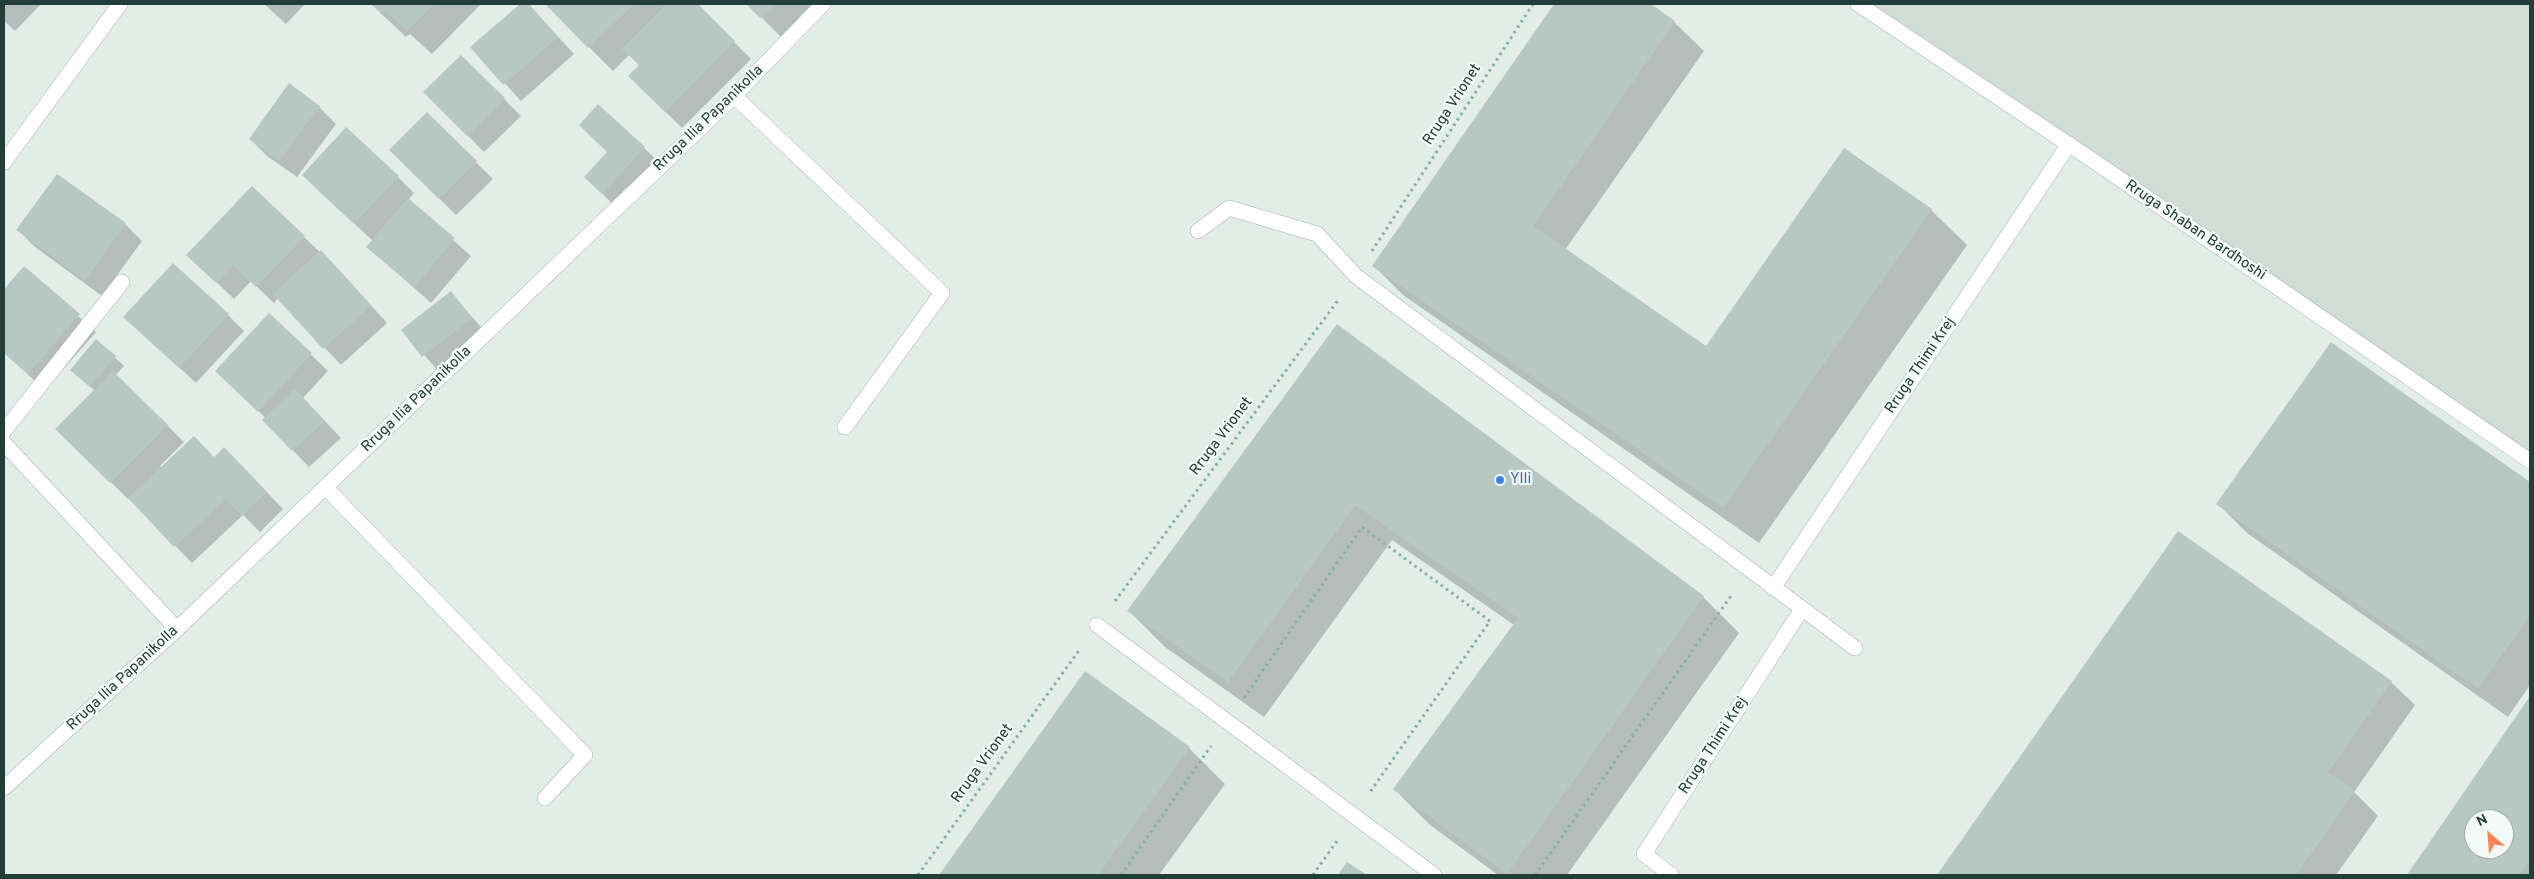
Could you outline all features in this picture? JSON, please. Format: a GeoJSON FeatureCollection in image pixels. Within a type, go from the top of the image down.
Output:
{"type":"FeatureCollection","features":[{"type":"Feature","properties":{"kind":"street"},"geometry":{"type":"LineString","coordinates":[[4,162],[120,4]]}},
{"type":"Feature","properties":{"kind":"street","name":"Rruga Ilia Papanikolla"},"geometry":{"type":"LineString","coordinates":[[4,788],[177,629],[734,96],[823,4]]}},
{"type":"Feature","properties":{"kind":"street","name":"Rruga Shaban Bardhoshi"},"geometry":{"type":"LineString","coordinates":[[1858,4],[2069,144],[2530,461]]}},
{"type":"Feature","properties":{"kind":"street"},"geometry":{"type":"LineString","coordinates":[[734,96],[942,293],[845,427]]}},
{"type":"Feature","properties":{"kind":"street","name":"Rruga Thimi Krej"},"geometry":{"type":"LineString","coordinates":[[1773,588],[2069,144]]}},
{"type":"Feature","properties":{"kind":"street"},"geometry":{"type":"LineString","coordinates":[[1198,231],[1229,208],[1316,234],[1356,276],[1855,648]]}},
{"type":"Feature","properties":{"kind":"street"},"geometry":{"type":"LineString","coordinates":[[4,431],[122,282]]}},
{"type":"Feature","properties":{"kind":"street"},"geometry":{"type":"LineString","coordinates":[[4,443],[177,629]]}},
{"type":"Feature","properties":{"kind":"street"},"geometry":{"type":"LineString","coordinates":[[325,487],[586,755],[545,798]]}},
{"type":"Feature","properties":{"kind":"street","name":"Rruga Thimi Krej"},"geometry":{"type":"LineString","coordinates":[[1671,875],[1644,854],[1802,609]]}},
{"type":"Feature","properties":{"kind":"street"},"geometry":{"type":"LineString","coordinates":[[1097,625],[1434,875]]}},
{"type":"Feature","properties":{"kind":"path","name":"Rruga Vrionet"},"geometry":{"type":"LineString","coordinates":[[918,875],[1097,625],[1356,276],[1533,4]]}},
{"type":"Feature","properties":{"kind":"path"},"geometry":{"type":"LineString","coordinates":[[1247,695],[1362,527],[1490,621],[1376,784]]}},
{"type":"Feature","properties":{"kind":"path"},"geometry":{"type":"LineString","coordinates":[[1535,875],[1749,570]]}},
{"type":"Feature","properties":{"kind":"path"},"geometry":{"type":"LineString","coordinates":[[1121,875],[1228,722]]}},
{"type":"Feature","properties":{"kind":"path"},"geometry":{"type":"LineString","coordinates":[[1313,875],[1354,816]]}},
{"type":"Feature","properties":{"kind":"shaded area"},"geometry":{"type":"Polygon","coordinates":[[[1858,4],[2530,4],[2530,461],[1858,4]]]}},
{"type":"Feature","properties":{"kind":"building"},"geometry":{"type":"Polygon","coordinates":[[[371,4],[434,4],[407,31],[386,11],[382,14],[371,4]]]}},
{"type":"Feature","properties":{"kind":"building"},"geometry":{"type":"Polygon","coordinates":[[[520,4],[529,4],[558,37],[503,85],[470,47],[520,4]]]}},
{"type":"Feature","properties":{"kind":"building"},"geometry":{"type":"Polygon","coordinates":[[[545,4],[634,4],[588,48],[545,4]]]}},
{"type":"Feature","properties":{"kind":"building"},"geometry":{"type":"Polygon","coordinates":[[[667,4],[698,4],[735,41],[665,112],[628,76],[639,65],[622,49],[667,4]]]}},
{"type":"Feature","properties":{"kind":"building"},"geometry":{"type":"Polygon","coordinates":[[[746,4],[775,4],[760,18],[746,4]]]}},
{"type":"Feature","properties":{"kind":"building"},"geometry":{"type":"Polygon","coordinates":[[[1554,4],[1651,4],[1675,21],[1533,226],[1706,346],[1844,148],[1932,209],[1723,508],[1372,266],[1554,4]]]}},
{"type":"Feature","properties":{"kind":"building"},"geometry":{"type":"Polygon","coordinates":[[[461,55],[505,98],[467,136],[423,92],[461,55]]]}},
{"type":"Feature","properties":{"kind":"building"},"geometry":{"type":"Polygon","coordinates":[[[289,83],[320,106],[279,161],[249,139],[289,83]]]}},
{"type":"Feature","properties":{"kind":"building"},"geometry":{"type":"Polygon","coordinates":[[[598,104],[645,147],[602,194],[584,177],[607,152],[579,125],[598,104]]]}},
{"type":"Feature","properties":{"kind":"building"},"geometry":{"type":"Polygon","coordinates":[[[427,112],[477,161],[439,199],[389,150],[427,112]]]}},
{"type":"Feature","properties":{"kind":"building"},"geometry":{"type":"Polygon","coordinates":[[[346,127],[399,176],[354,224],[302,175],[346,127]]]}},
{"type":"Feature","properties":{"kind":"building"},"geometry":{"type":"Polygon","coordinates":[[[57,174],[126,223],[85,280],[16,230],[57,174]]]}},
{"type":"Feature","properties":{"kind":"building"},"geometry":{"type":"Polygon","coordinates":[[[252,186],[305,236],[256,287],[233,265],[216,283],[186,255],[252,186]]]}},
{"type":"Feature","properties":{"kind":"building"},"geometry":{"type":"Polygon","coordinates":[[[408,198],[455,238],[414,287],[366,247],[408,198]]]}},
{"type":"Feature","properties":{"kind":"building"},"geometry":{"type":"Polygon","coordinates":[[[321,250],[371,305],[323,349],[273,294],[321,250]]]}},
{"type":"Feature","properties":{"kind":"building"},"geometry":{"type":"Polygon","coordinates":[[[173,263],[229,314],[179,368],[123,317],[173,263]]]}},
{"type":"Feature","properties":{"kind":"building"},"geometry":{"type":"Polygon","coordinates":[[[24,266],[80,314],[28,374],[4,353],[4,289],[24,266]]]}},
{"type":"Feature","properties":{"kind":"building"},"geometry":{"type":"Polygon","coordinates":[[[451,291],[472,318],[422,357],[401,330],[451,291]]]}},
{"type":"Feature","properties":{"kind":"building"},"geometry":{"type":"Polygon","coordinates":[[[269,313],[312,353],[258,412],[215,371],[269,313]]]}},
{"type":"Feature","properties":{"kind":"building"},"geometry":{"type":"Polygon","coordinates":[[[1337,324],[1704,596],[1507,874],[1393,789],[1518,618],[1355,505],[1228,682],[1127,611],[1337,324]]]}},
{"type":"Feature","properties":{"kind":"building"},"geometry":{"type":"Polygon","coordinates":[[[96,339],[116,356],[90,387],[70,370],[96,339]]]}},
{"type":"Feature","properties":{"kind":"building"},"geometry":{"type":"Polygon","coordinates":[[[2331,342],[2530,482],[2530,615],[2478,689],[2216,504],[2331,342]]]}},
{"type":"Feature","properties":{"kind":"building"},"geometry":{"type":"Polygon","coordinates":[[[113,371],[168,425],[110,483],[55,429],[113,371]]]}},
{"type":"Feature","properties":{"kind":"building"},"geometry":{"type":"Polygon","coordinates":[[[295,389],[325,421],[292,451],[262,420],[295,389]]]}},
{"type":"Feature","properties":{"kind":"building"},"geometry":{"type":"Polygon","coordinates":[[[194,436],[214,457],[224,447],[267,492],[242,516],[226,499],[174,547],[128,498],[194,436]]]}},
{"type":"Feature","properties":{"kind":"building"},"geometry":{"type":"Polygon","coordinates":[[[2178,531],[2392,681],[2328,772],[2355,791],[2296,875],[1937,875],[2178,531]]]}},
{"type":"Feature","properties":{"kind":"building"},"geometry":{"type":"Polygon","coordinates":[[[1085,671],[1190,747],[1098,875],[939,875],[1085,671]]]}},
{"type":"Feature","properties":{"kind":"building"},"geometry":{"type":"Polygon","coordinates":[[[2530,696],[2530,860],[2519,875],[2407,875],[2530,696]]]}},
{"type":"Feature","properties":{"kind":"building"},"geometry":{"type":"Polygon","coordinates":[[[1347,862],[1367,875],[1338,875],[1347,862]]]}},
{"type":"Feature","properties":{"kind":"place","name":"Ylli"},"geometry":{"type":"Point","coordinates":[1500,480]}}]}
